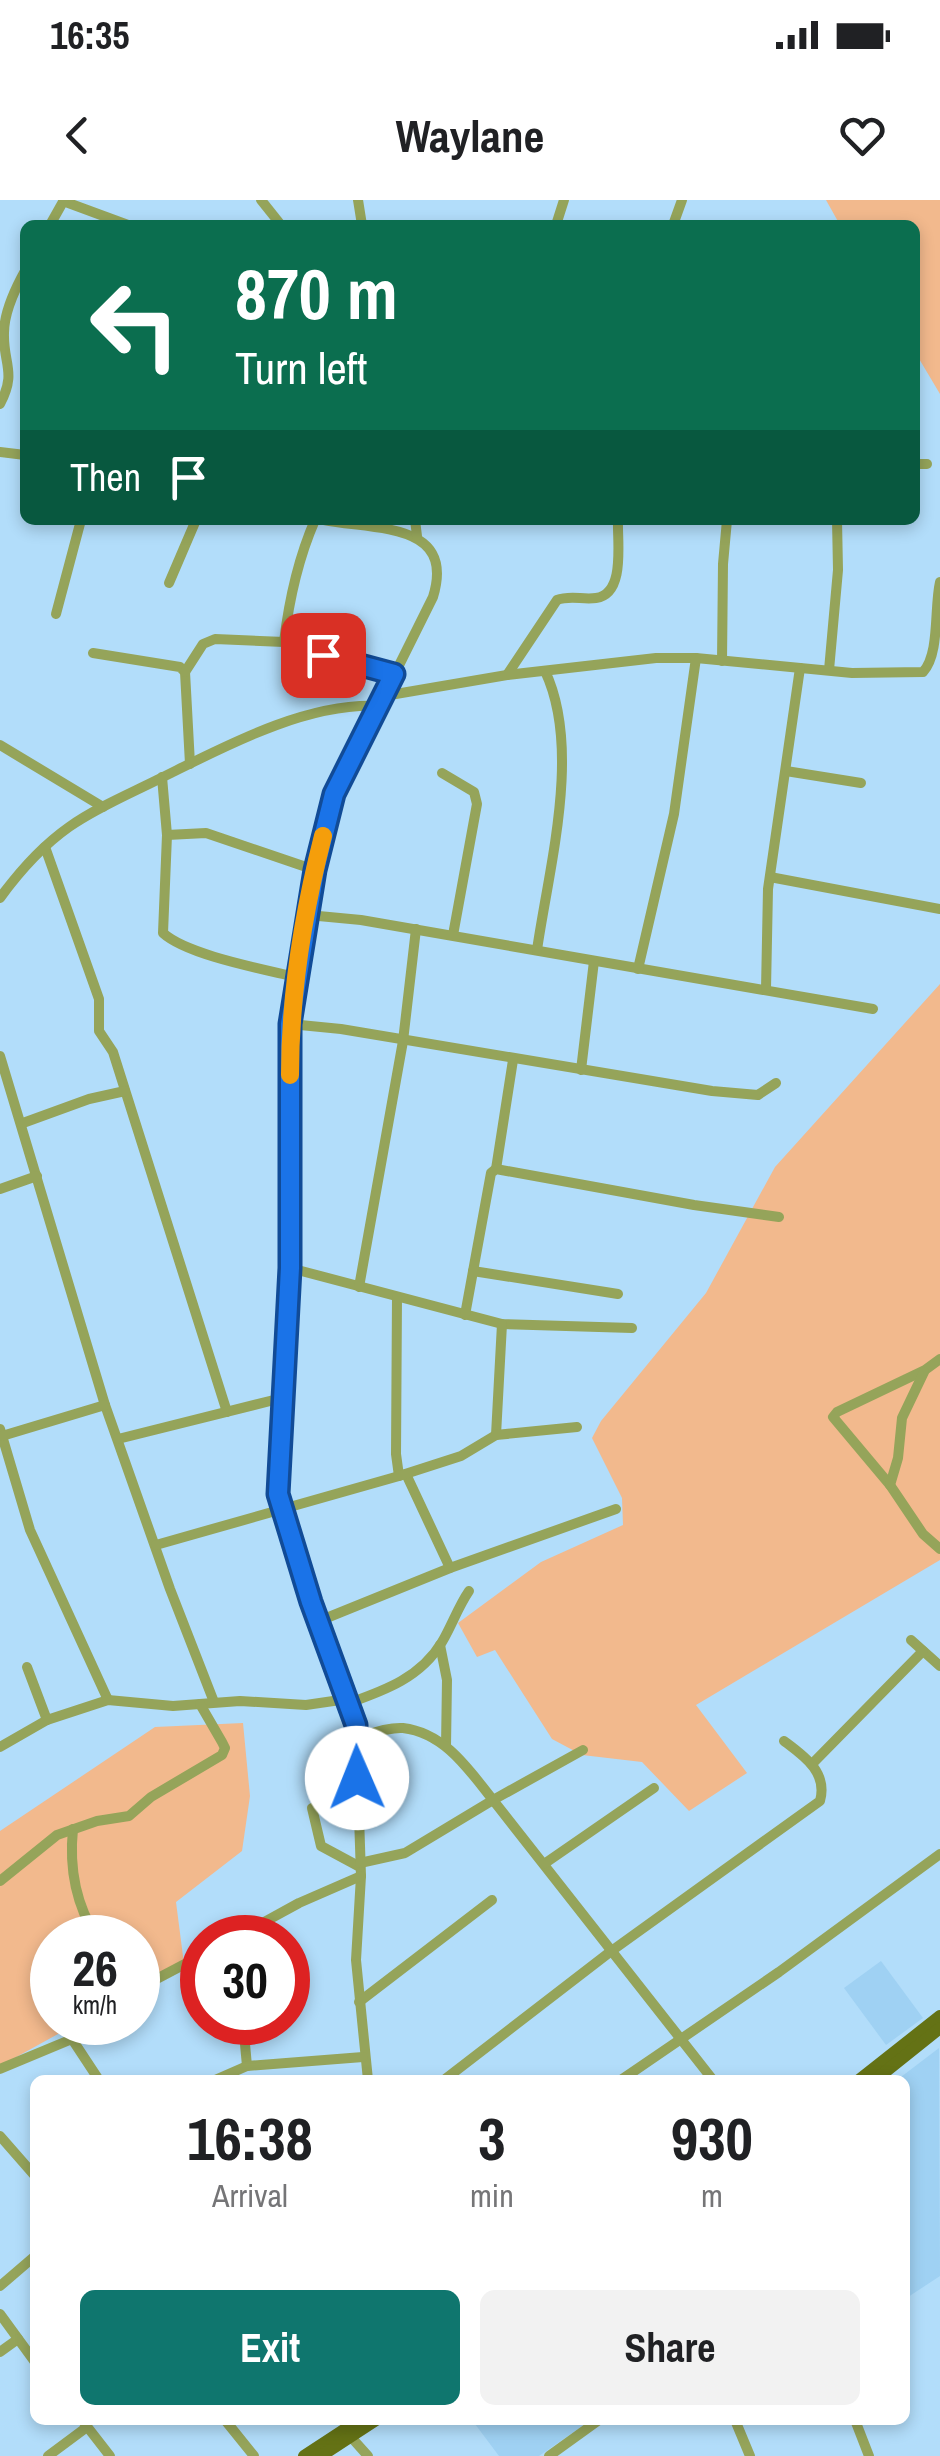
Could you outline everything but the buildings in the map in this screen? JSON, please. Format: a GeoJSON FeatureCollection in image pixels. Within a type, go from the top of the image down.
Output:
{"type":"FeatureCollection","features":[{"type":"Feature","properties":{"kind":"main road"},"geometry":{"type":"LineString","coordinates":[[865,2075],[940,2016]]}},
{"type":"Feature","properties":{"kind":"main road"},"geometry":{"type":"LineString","coordinates":[[881,2075],[940,2028]]}},
{"type":"Feature","properties":{"kind":"main road"},"geometry":{"type":"LineString","coordinates":[[304,2456],[350,2425]]}},
{"type":"Feature","properties":{"kind":"main road"},"geometry":{"type":"LineString","coordinates":[[322,2456],[369,2425]]}},
{"type":"Feature","properties":{"kind":"street"},"geometry":{"type":"LineString","coordinates":[[64,200],[115,220]]}},
{"type":"Feature","properties":{"kind":"street"},"geometry":{"type":"LineString","coordinates":[[261,200],[276,220]]}},
{"type":"Feature","properties":{"kind":"street"},"geometry":{"type":"LineString","coordinates":[[0,404],[10,381],[4,333],[20,289]]}},
{"type":"Feature","properties":{"kind":"street"},"geometry":{"type":"LineString","coordinates":[[56,614],[80,525]]}},
{"type":"Feature","properties":{"kind":"street"},"geometry":{"type":"LineString","coordinates":[[169,583],[194,525]]}},
{"type":"Feature","properties":{"kind":"street"},"geometry":{"type":"LineString","coordinates":[[284,642],[293,589],[313,525]]}},
{"type":"Feature","properties":{"kind":"street"},"geometry":{"type":"LineString","coordinates":[[353,525],[418,536]]}},
{"type":"Feature","properties":{"kind":"street"},"geometry":{"type":"LineString","coordinates":[[367,2075],[356,1960],[361,1869],[356,1738],[348,1701],[278,1494],[290,1268],[290,1024],[315,870],[334,794],[433,597],[438,558],[418,536],[415,525]]}},
{"type":"Feature","properties":{"kind":"street"},"geometry":{"type":"LineString","coordinates":[[507,675],[557,600],[595,599],[612,588],[617,576],[618,525]]}},
{"type":"Feature","properties":{"kind":"street"},"geometry":{"type":"LineString","coordinates":[[722,661],[727,525]]}},
{"type":"Feature","properties":{"kind":"street"},"geometry":{"type":"LineString","coordinates":[[830,670],[838,570],[836,525]]}},
{"type":"Feature","properties":{"kind":"street"},"geometry":{"type":"LineString","coordinates":[[0,898],[46,847],[69,827],[103,807],[250,736],[331,709],[507,675],[656,658],[923,672],[929,668],[938,626],[940,582]]}},
{"type":"Feature","properties":{"kind":"street"},"geometry":{"type":"LineString","coordinates":[[190,764],[186,672],[203,644],[215,639],[284,642],[394,674]]}},
{"type":"Feature","properties":{"kind":"street"},"geometry":{"type":"LineString","coordinates":[[93,653],[180,667],[186,672]]}},
{"type":"Feature","properties":{"kind":"street"},"geometry":{"type":"LineString","coordinates":[[638,969],[674,814],[696,658]]}},
{"type":"Feature","properties":{"kind":"street"},"geometry":{"type":"LineString","coordinates":[[766,989],[770,877],[800,668]]}},
{"type":"Feature","properties":{"kind":"street"},"geometry":{"type":"LineString","coordinates":[[537,950],[562,779],[558,706],[545,671]]}},
{"type":"Feature","properties":{"kind":"street"},"geometry":{"type":"LineString","coordinates":[[0,745],[103,807]]}},
{"type":"Feature","properties":{"kind":"street"},"geometry":{"type":"LineString","coordinates":[[786,771],[861,783]]}},
{"type":"Feature","properties":{"kind":"street"},"geometry":{"type":"LineString","coordinates":[[442,773],[474,792],[477,804],[453,936]]}},
{"type":"Feature","properties":{"kind":"street"},"geometry":{"type":"LineString","coordinates":[[162,778],[167,835],[163,932],[167,938],[230,962],[296,977]]}},
{"type":"Feature","properties":{"kind":"street"},"geometry":{"type":"LineString","coordinates":[[167,835],[206,833],[315,870]]}},
{"type":"Feature","properties":{"kind":"street"},"geometry":{"type":"LineString","coordinates":[[46,847],[99,999],[99,1031],[113,1052],[227,1412]]}},
{"type":"Feature","properties":{"kind":"street"},"geometry":{"type":"LineString","coordinates":[[770,877],[940,908]]}},
{"type":"Feature","properties":{"kind":"street"},"geometry":{"type":"LineString","coordinates":[[308,915],[416,929],[873,1009]]}},
{"type":"Feature","properties":{"kind":"street"},"geometry":{"type":"LineString","coordinates":[[359,1286],[403,1040],[416,929]]}},
{"type":"Feature","properties":{"kind":"street"},"geometry":{"type":"LineString","coordinates":[[580,1070],[594,961]]}},
{"type":"Feature","properties":{"kind":"street"},"geometry":{"type":"LineString","coordinates":[[290,1024],[742,1094],[758,1095],[776,1083]]}},
{"type":"Feature","properties":{"kind":"street"},"geometry":{"type":"LineString","coordinates":[[0,1056],[106,1405],[214,1702]]}},
{"type":"Feature","properties":{"kind":"street"},"geometry":{"type":"LineString","coordinates":[[466,1315],[490,1173],[496,1168],[512,1060]]}},
{"type":"Feature","properties":{"kind":"street"},"geometry":{"type":"LineString","coordinates":[[23,1123],[125,1091]]}},
{"type":"Feature","properties":{"kind":"street"},"geometry":{"type":"LineString","coordinates":[[496,1168],[694,1206],[779,1217]]}},
{"type":"Feature","properties":{"kind":"street"},"geometry":{"type":"LineString","coordinates":[[0,1189],[36,1176]]}},
{"type":"Feature","properties":{"kind":"street"},"geometry":{"type":"LineString","coordinates":[[290,1268],[502,1324],[632,1328]]}},
{"type":"Feature","properties":{"kind":"street"},"geometry":{"type":"LineString","coordinates":[[473,1271],[618,1294]]}},
{"type":"Feature","properties":{"kind":"street"},"geometry":{"type":"LineString","coordinates":[[397,1298],[396,1454],[402,1475],[450,1568]]}},
{"type":"Feature","properties":{"kind":"street"},"geometry":{"type":"LineString","coordinates":[[496,1435],[502,1324]]}},
{"type":"Feature","properties":{"kind":"street"},"geometry":{"type":"LineString","coordinates":[[940,1359],[833,1417],[890,1485],[923,1534],[940,1549]]}},
{"type":"Feature","properties":{"kind":"street"},"geometry":{"type":"LineString","coordinates":[[890,1485],[898,1458],[902,1418],[925,1370]]}},
{"type":"Feature","properties":{"kind":"street"},"geometry":{"type":"LineString","coordinates":[[118,1439],[282,1398]]}},
{"type":"Feature","properties":{"kind":"street"},"geometry":{"type":"LineString","coordinates":[[106,1405],[1,1432],[6,1476],[108,1700]]}},
{"type":"Feature","properties":{"kind":"street"},"geometry":{"type":"LineString","coordinates":[[156,1545],[402,1475],[460,1456],[496,1435],[578,1427]]}},
{"type":"Feature","properties":{"kind":"street"},"geometry":{"type":"LineString","coordinates":[[319,1621],[450,1568],[572,1524],[589,1522],[616,1509]]}},
{"type":"Feature","properties":{"kind":"street"},"geometry":{"type":"LineString","coordinates":[[0,1747],[47,1720],[108,1700],[172,1706],[348,1701],[413,1675],[440,1645],[469,1591]]}},
{"type":"Feature","properties":{"kind":"street"},"geometry":{"type":"LineString","coordinates":[[911,1640],[940,1666]]}},
{"type":"Feature","properties":{"kind":"street"},"geometry":{"type":"LineString","coordinates":[[440,1645],[448,1687],[446,1746]]}},
{"type":"Feature","properties":{"kind":"street"},"geometry":{"type":"LineString","coordinates":[[814,1763],[923,1651]]}},
{"type":"Feature","properties":{"kind":"street"},"geometry":{"type":"LineString","coordinates":[[27,1667],[47,1720]]}},
{"type":"Feature","properties":{"kind":"street"},"geometry":{"type":"LineString","coordinates":[[0,1882],[57,1834],[129,1816],[151,1797],[222,1756],[225,1748],[200,1704]]}},
{"type":"Feature","properties":{"kind":"street"},"geometry":{"type":"LineString","coordinates":[[356,1738],[401,1728],[446,1746],[709,2075]]}},
{"type":"Feature","properties":{"kind":"street"},"geometry":{"type":"LineString","coordinates":[[450,2075],[610,1952],[820,1801],[823,1794],[814,1763],[784,1741]]}},
{"type":"Feature","properties":{"kind":"street"},"geometry":{"type":"LineString","coordinates":[[276,1915],[361,1869],[405,1853],[583,1750]]}},
{"type":"Feature","properties":{"kind":"street"},"geometry":{"type":"LineString","coordinates":[[544,1864],[654,1788]]}},
{"type":"Feature","properties":{"kind":"street"},"geometry":{"type":"LineString","coordinates":[[312,1808],[320,1846],[361,1869]]}},
{"type":"Feature","properties":{"kind":"street"},"geometry":{"type":"LineString","coordinates":[[73,1828],[71,1867],[85,1915]]}},
{"type":"Feature","properties":{"kind":"street"},"geometry":{"type":"LineString","coordinates":[[628,2075],[779,1972],[940,1854]]}},
{"type":"Feature","properties":{"kind":"street"},"geometry":{"type":"LineString","coordinates":[[360,2002],[492,1900]]}},
{"type":"Feature","properties":{"kind":"street"},"geometry":{"type":"LineString","coordinates":[[0,2070],[58,2045]]}},
{"type":"Feature","properties":{"kind":"street"},"geometry":{"type":"LineString","coordinates":[[76,2045],[96,2075]]}},
{"type":"Feature","properties":{"kind":"street"},"geometry":{"type":"LineString","coordinates":[[245,2045],[246,2066]]}},
{"type":"Feature","properties":{"kind":"street"},"geometry":{"type":"LineString","coordinates":[[226,2075],[246,2066],[364,2057]]}},
{"type":"Feature","properties":{"kind":"street"},"geometry":{"type":"LineString","coordinates":[[0,2136],[30,2170]]}},
{"type":"Feature","properties":{"kind":"street"},"geometry":{"type":"LineString","coordinates":[[0,2286],[30,2260]]}},
{"type":"Feature","properties":{"kind":"street"},"geometry":{"type":"LineString","coordinates":[[0,2314],[30,2355]]}},
{"type":"Feature","properties":{"kind":"street"},"geometry":{"type":"LineString","coordinates":[[0,2352],[18,2339]]}},
{"type":"Feature","properties":{"kind":"street"},"geometry":{"type":"LineString","coordinates":[[48,2456],[83,2425]]}},
{"type":"Feature","properties":{"kind":"street"},"geometry":{"type":"LineString","coordinates":[[87,2425],[110,2456]]}},
{"type":"Feature","properties":{"kind":"street"},"geometry":{"type":"LineString","coordinates":[[229,2425],[254,2456]]}},
{"type":"Feature","properties":{"kind":"street"},"geometry":{"type":"LineString","coordinates":[[548,2456],[592,2425]]}},
{"type":"Feature","properties":{"kind":"street"},"geometry":{"type":"LineString","coordinates":[[737,2425],[750,2456]]}},
{"type":"Feature","properties":{"kind":"street"},"geometry":{"type":"LineString","coordinates":[[857,2425],[868,2456]]}},
{"type":"Feature","properties":{"kind":"street"},"geometry":{"type":"LineString","coordinates":[[351,2437],[368,2456]]}},
{"type":"Feature","properties":{"kind":"shaded area"},"geometry":{"type":"Polygon","coordinates":[[[826,200],[940,200],[940,394],[920,360],[920,220],[837,220],[826,200]]]}},
{"type":"Feature","properties":{"kind":"shaded area"},"geometry":{"type":"Polygon","coordinates":[[[940,984],[940,1560],[696,1705],[747,1773],[689,1811],[642,1762],[582,1755],[552,1739],[495,1650],[477,1657],[458,1623],[541,1562],[623,1525],[622,1498],[592,1438],[601,1421],[706,1293],[775,1167],[940,984]]]}},
{"type":"Feature","properties":{"kind":"shaded area"},"geometry":{"type":"Polygon","coordinates":[[[243,1723],[250,1796],[242,1851],[176,1902],[180,1966],[160,1977],[160,1915],[30,1915],[30,2045],[38,2045],[0,2066],[0,1831],[155,1727],[243,1723]]]}},
{"type":"Feature","properties":{"kind":"shaded area"},"geometry":{"type":"Polygon","coordinates":[[[881,1961],[923,2018],[886,2045],[844,1988],[881,1961]]]}},
{"type":"Feature","properties":{"kind":"shaded area"},"geometry":{"type":"Polygon","coordinates":[[[939,2048],[940,2276],[910,2296],[910,2075],[904,2075],[939,2048]]]}},
{"type":"Feature","properties":{"kind":"shaded area"},"geometry":{"type":"Polygon","coordinates":[[[476,2425],[584,2425],[539,2456],[499,2456],[476,2425]]]}},
{"type":"Feature","properties":{"kind":"slow traffic"},"geometry":{"type":"LineString","coordinates":[[290,1075],[290,1024],[296,977],[323,836]]}},
{"type":"Feature","properties":{"kind":"route"},"geometry":{"type":"LineString","coordinates":[[323,655],[394,674],[334,794],[315,870],[290,1024],[290,1268],[278,1494],[311,1602],[356,1725],[357,1778]]}}]}
